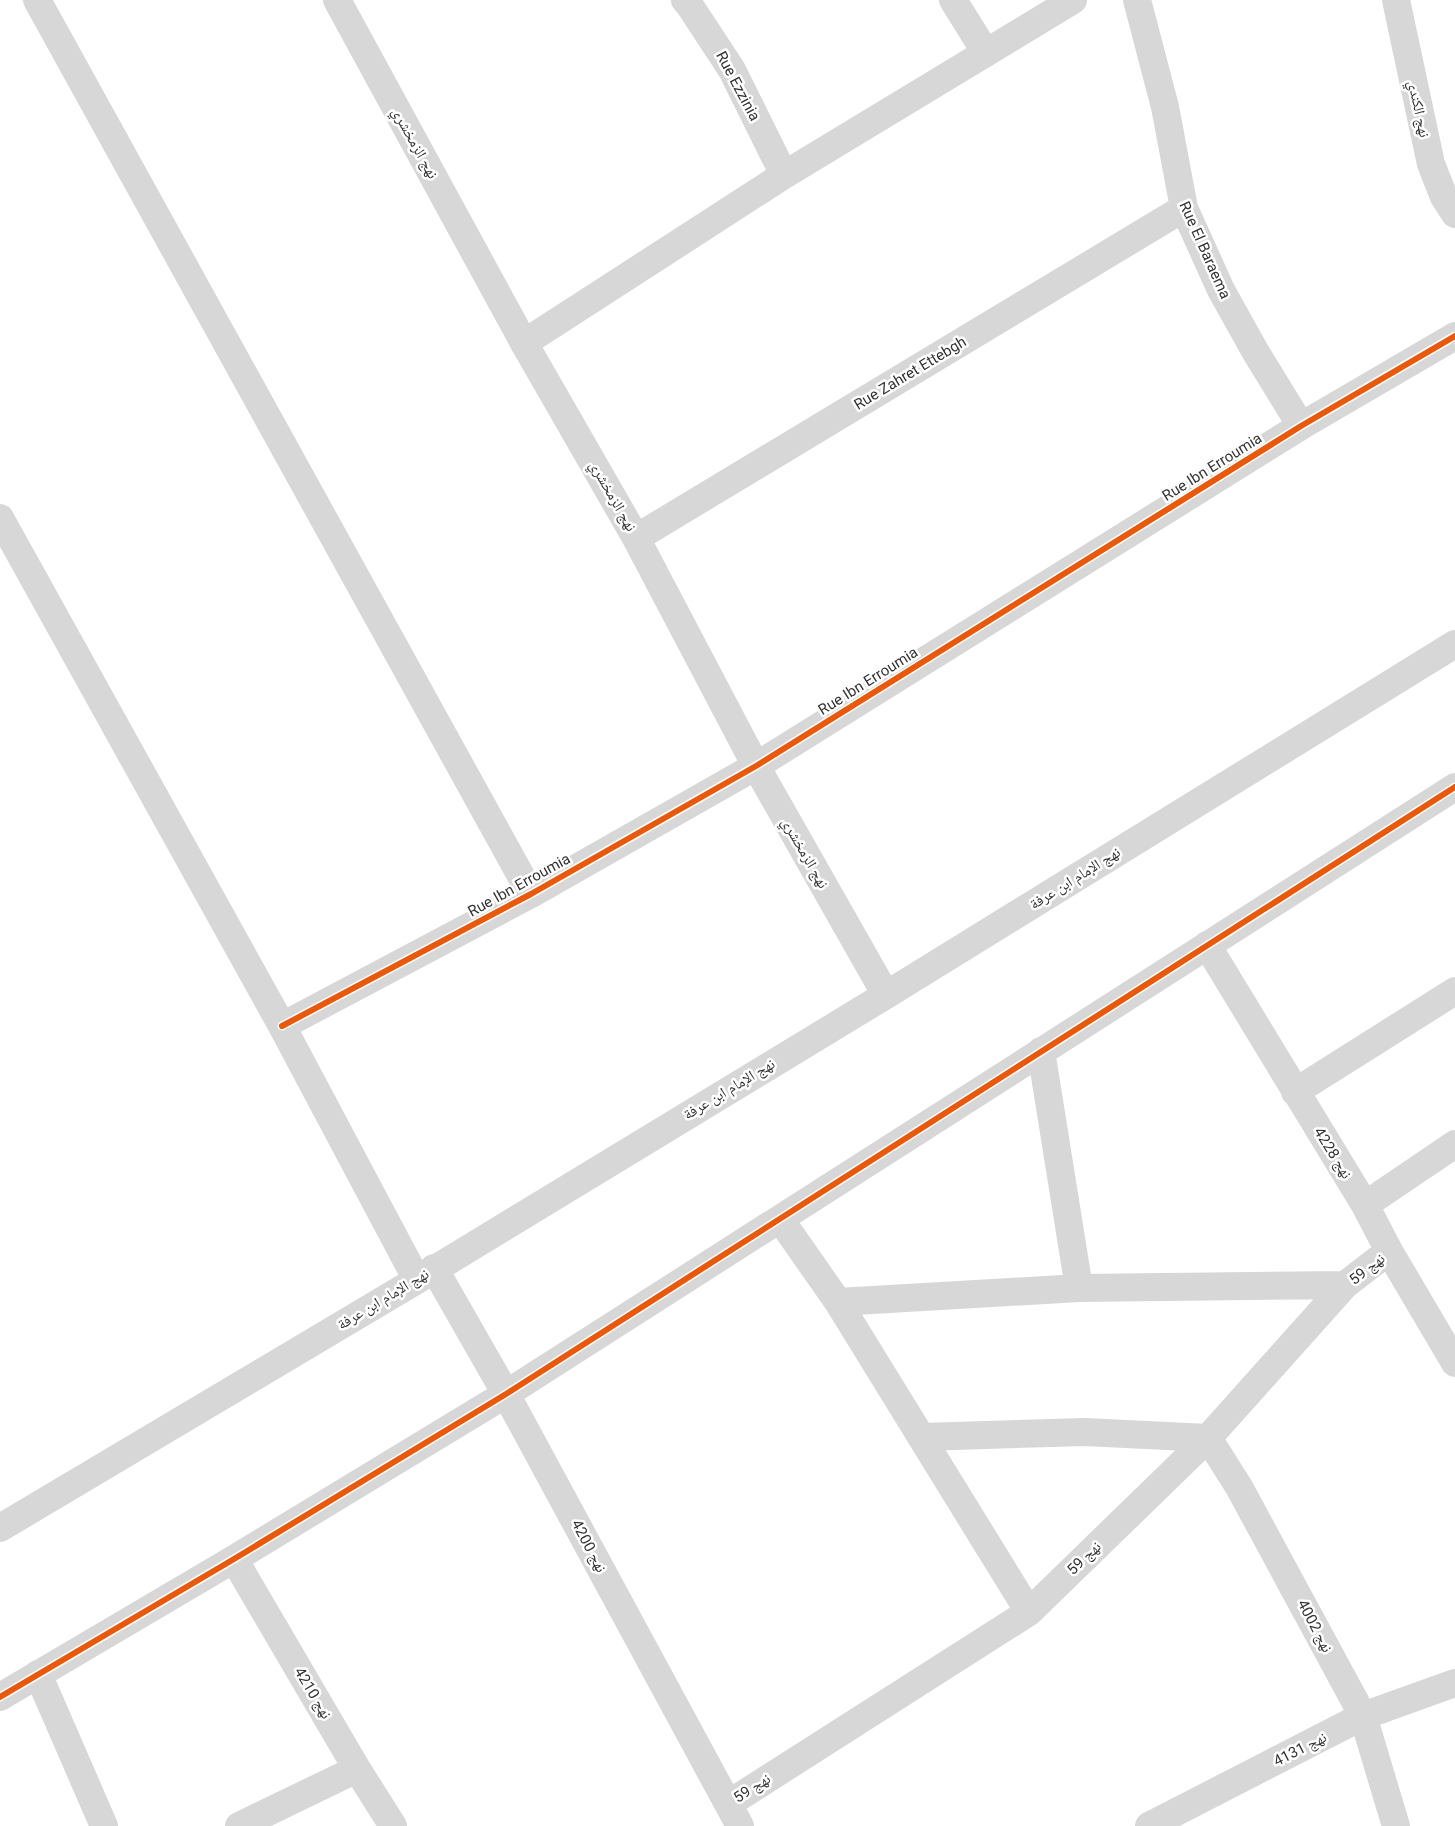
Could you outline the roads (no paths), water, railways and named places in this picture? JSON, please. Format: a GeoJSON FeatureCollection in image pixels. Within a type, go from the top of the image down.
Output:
{"type":"FeatureCollection","features":[{"type":"Feature","properties":{"kind":"street"},"geometry":{"type":"LineString","coordinates":[[37,0],[531,894]]}},
{"type":"Feature","properties":{"kind":"street","name":"نهج الزمخشري"},"geometry":{"type":"LineString","coordinates":[[336,0],[524,343],[636,538],[756,766],[886,995]]}},
{"type":"Feature","properties":{"kind":"street","name":"Rue Ezzinia"},"geometry":{"type":"LineString","coordinates":[[685,0],[732,70],[784,175]]}},
{"type":"Feature","properties":{"kind":"street"},"geometry":{"type":"LineString","coordinates":[[954,0],[986,53]]}},
{"type":"Feature","properties":{"kind":"street"},"geometry":{"type":"LineString","coordinates":[[524,343],[784,175],[1073,0]]}},
{"type":"Feature","properties":{"kind":"street","name":"Rue El Baraema"},"geometry":{"type":"LineString","coordinates":[[1136,0],[1164,107],[1184,208],[1221,290],[1255,351],[1301,426]]}},
{"type":"Feature","properties":{"kind":"street","name":"نهج الكندي"},"geometry":{"type":"LineString","coordinates":[[1396,0],[1431,164],[1444,197],[1455,214]]}},
{"type":"Feature","properties":{"kind":"street","name":"Rue Zahret Ettebgh"},"geometry":{"type":"LineString","coordinates":[[636,538],[1184,208]]}},
{"type":"Feature","properties":{"kind":"street","name":"Rue Ibn Erroumia"},"geometry":{"type":"LineString","coordinates":[[282,1026],[531,894],[756,766],[1301,426],[1455,336]]}},
{"type":"Feature","properties":{"kind":"street","name":"نهج 4200"},"geometry":{"type":"LineString","coordinates":[[0,518],[282,1026],[426,1274],[506,1394],[734,1815]]}},
{"type":"Feature","properties":{"kind":"street","name":"نهج الإمام ابن عرفة"},"geometry":{"type":"LineString","coordinates":[[0,1528],[426,1274],[886,995],[1455,644]]}},
{"type":"Feature","properties":{"kind":"street"},"geometry":{"type":"LineString","coordinates":[[0,1697],[234,1559],[506,1394],[1455,787]]}},
{"type":"Feature","properties":{"kind":"street","name":"نهج 4228"},"geometry":{"type":"LineString","coordinates":[[1206,945],[1365,1205],[1389,1251],[1451,1345]]}},
{"type":"Feature","properties":{"kind":"street"},"geometry":{"type":"LineString","coordinates":[[1295,1092],[1455,991]]}},
{"type":"Feature","properties":{"kind":"street"},"geometry":{"type":"LineString","coordinates":[[1041,1051],[1078,1288]]}},
{"type":"Feature","properties":{"kind":"street"},"geometry":{"type":"LineString","coordinates":[[1365,1205],[1455,1144]]}},
{"type":"Feature","properties":{"kind":"street"},"geometry":{"type":"LineString","coordinates":[[780,1219],[838,1302],[1029,1612]]}},
{"type":"Feature","properties":{"kind":"street","name":"نهج 59"},"geometry":{"type":"LineString","coordinates":[[734,1815],[1029,1612],[1208,1438],[1345,1285],[1389,1251]]}},
{"type":"Feature","properties":{"kind":"street"},"geometry":{"type":"LineString","coordinates":[[838,1302],[1078,1288],[1345,1285]]}},
{"type":"Feature","properties":{"kind":"street"},"geometry":{"type":"LineString","coordinates":[[921,1437],[1085,1432],[1208,1438]]}},
{"type":"Feature","properties":{"kind":"street","name":"نهج 4002"},"geometry":{"type":"LineString","coordinates":[[1208,1438],[1239,1487],[1363,1716],[1396,1826]]}},
{"type":"Feature","properties":{"kind":"street","name":"نهج 4210"},"geometry":{"type":"LineString","coordinates":[[234,1559],[357,1769],[393,1826]]}},
{"type":"Feature","properties":{"kind":"street"},"geometry":{"type":"LineString","coordinates":[[38,1674],[104,1826]]}},
{"type":"Feature","properties":{"kind":"street","name":"نهج 4131"},"geometry":{"type":"LineString","coordinates":[[1149,1826],[1363,1716],[1455,1683]]}},
{"type":"Feature","properties":{"kind":"street"},"geometry":{"type":"LineString","coordinates":[[239,1826],[357,1769]]}}]}
